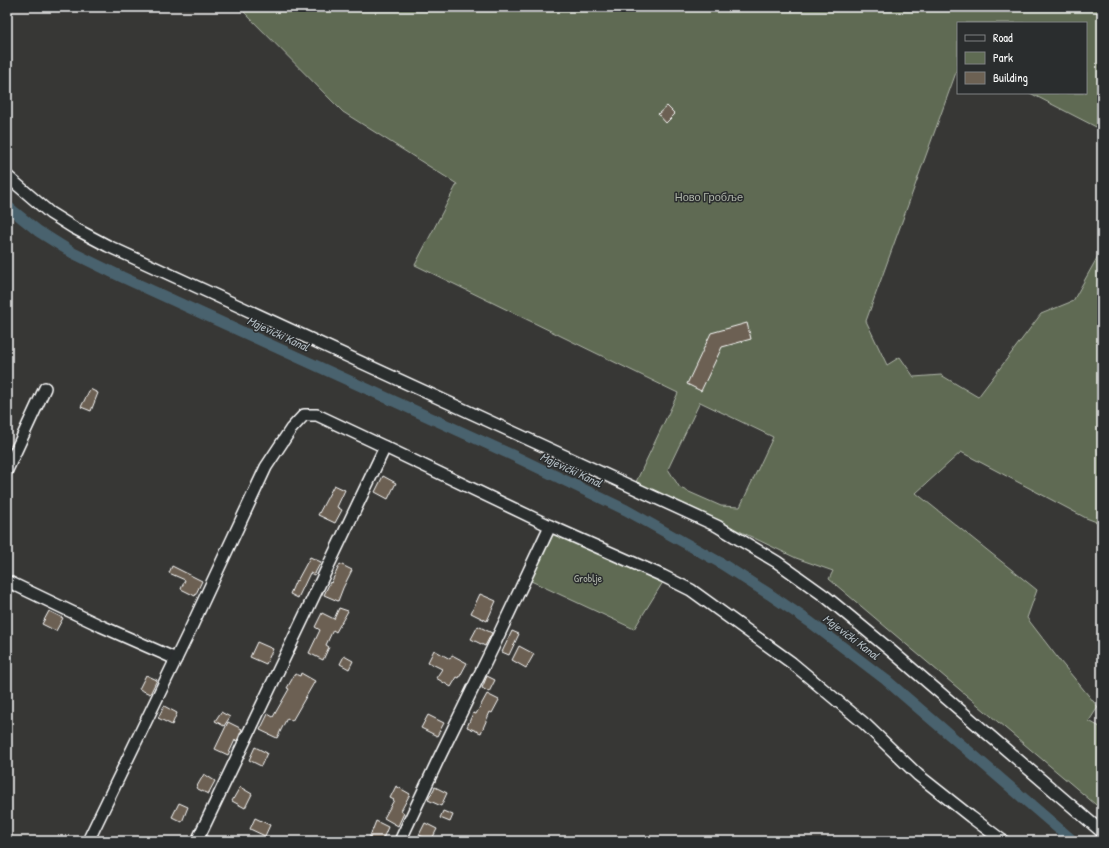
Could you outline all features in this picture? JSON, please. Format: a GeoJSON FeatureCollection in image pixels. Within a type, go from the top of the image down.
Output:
{"type":"FeatureCollection","features":[{"type":"Feature","properties":{"kind":"street"},"geometry":{"type":"LineString","coordinates":[[7,176],[50,213],[108,246],[717,526],[777,562],[826,597],[889,649],[1102,832]]}},
{"type":"Feature","properties":{"kind":"street"},"geometry":{"type":"LineString","coordinates":[[7,470],[45,388]]}},
{"type":"Feature","properties":{"kind":"street"},"geometry":{"type":"LineString","coordinates":[[88,841],[176,659],[266,467],[291,429],[304,415],[317,415],[550,526],[691,590],[792,663],[865,724],[918,775],[970,817],[1003,841]]}},
{"type":"Feature","properties":{"kind":"street"},"geometry":{"type":"LineString","coordinates":[[197,841],[385,447]]}},
{"type":"Feature","properties":{"kind":"street"},"geometry":{"type":"LineString","coordinates":[[400,841],[550,526]]}},
{"type":"Feature","properties":{"kind":"street"},"geometry":{"type":"LineString","coordinates":[[7,581],[101,626],[176,659]]}},
{"type":"Feature","properties":{"kind":"green space","name":"Ново Гробље"},"geometry":{"type":"Polygon","coordinates":[[[239,7],[1102,7],[1102,130],[1032,94],[1087,94],[1087,22],[957,22],[957,70],[866,321],[887,365],[900,357],[914,377],[941,375],[978,397],[1041,314],[1073,301],[1102,249],[1102,524],[1086,518],[961,452],[916,493],[1037,590],[1027,618],[1098,707],[1089,721],[1102,728],[1102,810],[829,579],[833,571],[796,558],[636,482],[678,393],[415,265],[457,184],[343,112],[239,7]],[[700,402],[668,469],[680,488],[721,506],[740,507],[773,437],[700,402]]]}},
{"type":"Feature","properties":{"kind":"green space","name":"Groblje"},"geometry":{"type":"Polygon","coordinates":[[[553,531],[663,582],[634,629],[531,581],[553,531]]]}},
{"type":"Feature","properties":{"kind":"building"},"geometry":{"type":"Polygon","coordinates":[[[667,106],[675,114],[666,123],[658,114],[667,106]]]}},
{"type":"Feature","properties":{"kind":"building"},"geometry":{"type":"Polygon","coordinates":[[[747,323],[751,339],[722,347],[701,391],[687,384],[711,333],[747,323]]]}},
{"type":"Feature","properties":{"kind":"building"},"geometry":{"type":"Polygon","coordinates":[[[90,389],[98,393],[91,411],[81,407],[90,389]]]}},
{"type":"Feature","properties":{"kind":"building"},"geometry":{"type":"Polygon","coordinates":[[[383,476],[396,483],[388,499],[375,492],[383,476]]]}},
{"type":"Feature","properties":{"kind":"building"},"geometry":{"type":"Polygon","coordinates":[[[334,485],[345,490],[337,507],[342,510],[335,523],[318,515],[334,485]]]}},
{"type":"Feature","properties":{"kind":"building"},"geometry":{"type":"Polygon","coordinates":[[[310,557],[321,562],[314,575],[310,573],[298,598],[290,594],[296,580],[297,581],[310,557]]]}},
{"type":"Feature","properties":{"kind":"building"},"geometry":{"type":"Polygon","coordinates":[[[340,564],[352,570],[338,601],[324,595],[340,564]]]}},
{"type":"Feature","properties":{"kind":"building"},"geometry":{"type":"Polygon","coordinates":[[[172,566],[202,581],[195,596],[181,589],[185,580],[169,573],[172,566]]]}},
{"type":"Feature","properties":{"kind":"building"},"geometry":{"type":"Polygon","coordinates":[[[480,594],[496,601],[487,621],[471,613],[480,594]]]}},
{"type":"Feature","properties":{"kind":"building"},"geometry":{"type":"Polygon","coordinates":[[[339,608],[348,611],[336,632],[333,630],[326,645],[329,647],[323,660],[309,653],[320,630],[315,627],[322,613],[334,619],[339,608]]]}},
{"type":"Feature","properties":{"kind":"building"},"geometry":{"type":"Polygon","coordinates":[[[49,611],[63,618],[56,631],[42,624],[49,611]]]}},
{"type":"Feature","properties":{"kind":"building"},"geometry":{"type":"Polygon","coordinates":[[[478,626],[492,633],[485,646],[471,639],[478,626]]]}},
{"type":"Feature","properties":{"kind":"building"},"geometry":{"type":"Polygon","coordinates":[[[512,631],[519,634],[509,655],[502,652],[512,631]]]}},
{"type":"Feature","properties":{"kind":"building"},"geometry":{"type":"Polygon","coordinates":[[[257,642],[273,649],[266,664],[250,657],[257,642]]]}},
{"type":"Feature","properties":{"kind":"building"},"geometry":{"type":"Polygon","coordinates":[[[519,646],[534,654],[526,668],[512,660],[519,646]]]}},
{"type":"Feature","properties":{"kind":"building"},"geometry":{"type":"Polygon","coordinates":[[[434,650],[450,659],[452,655],[467,663],[459,678],[457,677],[451,687],[436,678],[442,669],[428,662],[434,650]]]}},
{"type":"Feature","properties":{"kind":"building"},"geometry":{"type":"Polygon","coordinates":[[[344,656],[353,661],[349,669],[340,664],[344,656]]]}},
{"type":"Feature","properties":{"kind":"building"},"geometry":{"type":"Polygon","coordinates":[[[301,673],[315,681],[292,721],[287,718],[277,738],[260,730],[268,714],[273,717],[289,689],[287,688],[295,674],[300,676],[301,673]]]}},
{"type":"Feature","properties":{"kind":"building"},"geometry":{"type":"Polygon","coordinates":[[[146,675],[157,680],[150,694],[139,689],[146,675]]]}},
{"type":"Feature","properties":{"kind":"building"},"geometry":{"type":"Polygon","coordinates":[[[487,676],[495,680],[489,692],[482,688],[487,676]]]}},
{"type":"Feature","properties":{"kind":"building"},"geometry":{"type":"Polygon","coordinates":[[[487,694],[499,700],[492,713],[490,712],[481,733],[467,727],[473,713],[476,714],[487,694]]]}},
{"type":"Feature","properties":{"kind":"building"},"geometry":{"type":"Polygon","coordinates":[[[164,706],[177,713],[172,725],[158,718],[164,706]]]}},
{"type":"Feature","properties":{"kind":"building"},"geometry":{"type":"Polygon","coordinates":[[[221,712],[230,717],[224,726],[215,721],[221,712]]]}},
{"type":"Feature","properties":{"kind":"building"},"geometry":{"type":"Polygon","coordinates":[[[428,715],[444,723],[437,736],[421,728],[428,715]]]}},
{"type":"Feature","properties":{"kind":"building"},"geometry":{"type":"Polygon","coordinates":[[[228,722],[242,729],[237,741],[235,740],[228,755],[215,749],[228,722]]]}},
{"type":"Feature","properties":{"kind":"building"},"geometry":{"type":"Polygon","coordinates":[[[255,747],[267,753],[261,766],[249,760],[255,747]]]}},
{"type":"Feature","properties":{"kind":"building"},"geometry":{"type":"Polygon","coordinates":[[[204,774],[215,781],[208,794],[196,788],[204,774]]]}},
{"type":"Feature","properties":{"kind":"building"},"geometry":{"type":"Polygon","coordinates":[[[396,786],[410,794],[401,811],[404,813],[398,826],[384,818],[394,800],[390,798],[396,786]]]}},
{"type":"Feature","properties":{"kind":"building"},"geometry":{"type":"Polygon","coordinates":[[[240,787],[252,794],[245,808],[232,801],[240,787]]]}},
{"type":"Feature","properties":{"kind":"building"},"geometry":{"type":"Polygon","coordinates":[[[435,787],[447,793],[441,806],[428,800],[435,787]]]}},
{"type":"Feature","properties":{"kind":"building"},"geometry":{"type":"Polygon","coordinates":[[[179,803],[188,807],[182,822],[172,817],[179,803]]]}},
{"type":"Feature","properties":{"kind":"building"},"geometry":{"type":"Polygon","coordinates":[[[443,811],[453,815],[450,822],[440,818],[443,811]]]}},
{"type":"Feature","properties":{"kind":"building"},"geometry":{"type":"Polygon","coordinates":[[[255,818],[270,825],[265,836],[250,829],[255,818]]]}},
{"type":"Feature","properties":{"kind":"building"},"geometry":{"type":"Polygon","coordinates":[[[376,821],[388,827],[382,841],[368,841],[376,821]]]}},
{"type":"Feature","properties":{"kind":"building"},"geometry":{"type":"Polygon","coordinates":[[[425,823],[437,829],[431,841],[419,835],[425,823]]]}},
{"type":"Feature","properties":{"kind":"waterway","name":"Majevički Kanal"},"geometry":{"type":"LineString","coordinates":[[7,206],[38,231],[73,253],[122,277],[512,455],[626,510],[719,562],[810,622],[886,680],[1073,841]]}}]}
